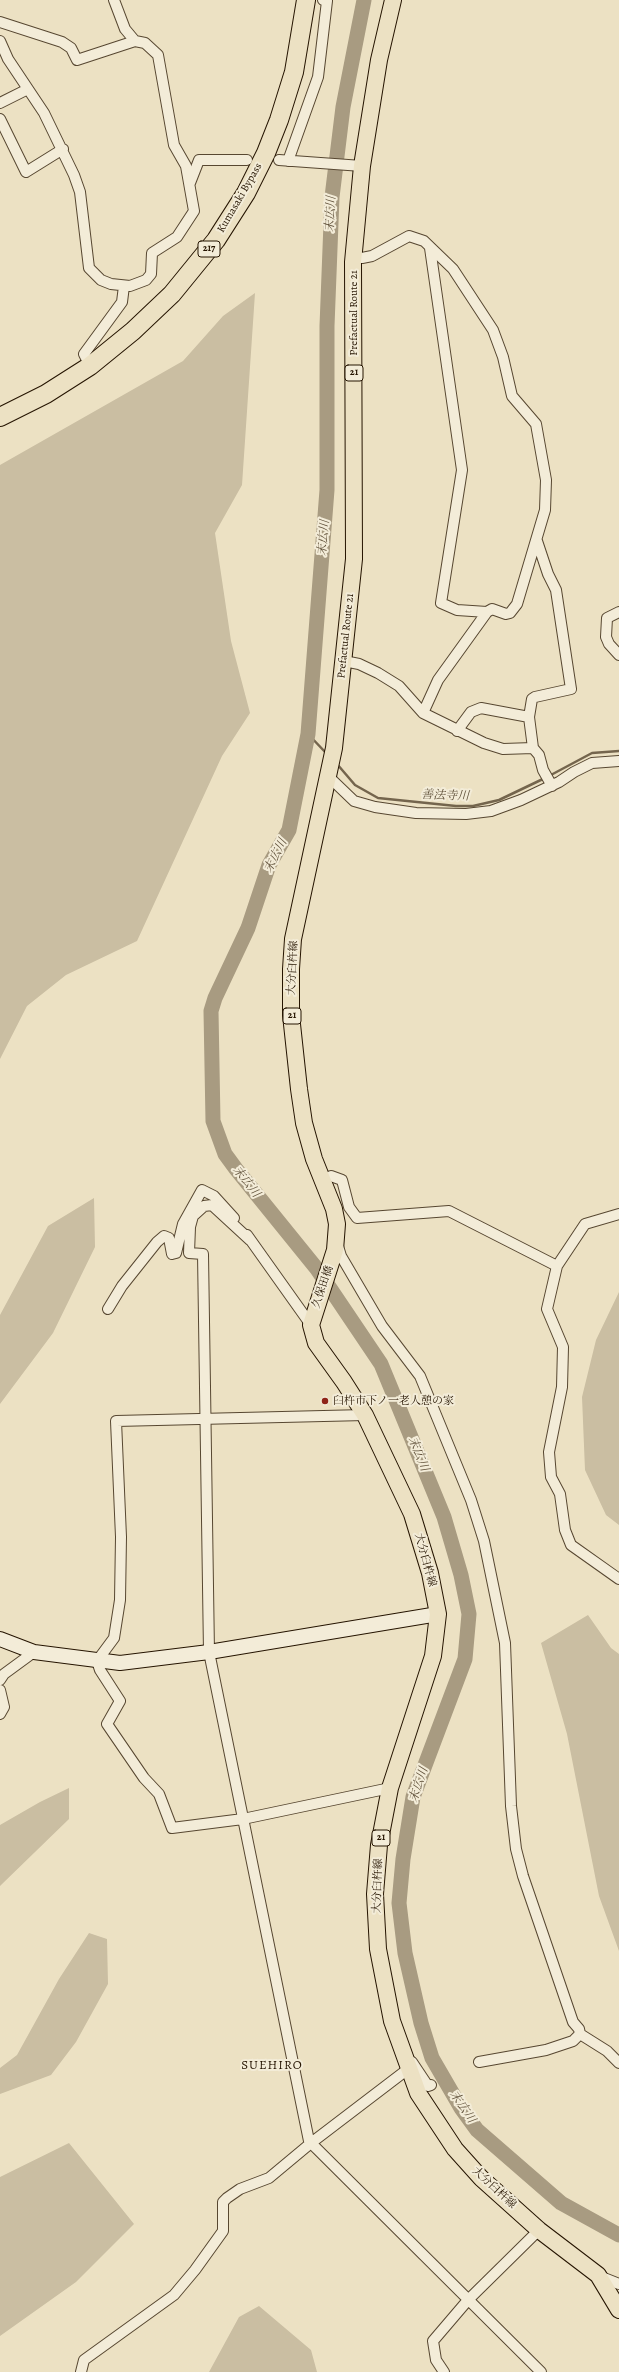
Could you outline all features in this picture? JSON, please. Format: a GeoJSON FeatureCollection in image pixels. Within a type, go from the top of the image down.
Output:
{"type":"FeatureCollection","features":[{"type":"Feature","properties":{"kind":"highway","name":"Kumasaki Bypass"},"geometry":{"type":"LineString","coordinates":[[0,417],[46,394],[90,366],[133,331],[172,294],[216,240],[246,193],[266,153],[286,96],[299,45],[306,0]]}},
{"type":"Feature","properties":{"kind":"main road","name":"Prefactual Route 21"},"geometry":{"type":"LineString","coordinates":[[334,748],[354,559],[354,255],[358,166],[379,60],[393,0]]}},
{"type":"Feature","properties":{"kind":"main road","name":"大分臼杵線"},"geometry":{"type":"LineString","coordinates":[[334,748],[293,939],[291,1015],[299,1089],[314,1159],[336,1216],[335,1250]]}},
{"type":"Feature","properties":{"kind":"main road","name":"久保田橋"},"geometry":{"type":"LineString","coordinates":[[312,1320],[335,1250]]}},
{"type":"Feature","properties":{"kind":"main road","name":"大分臼杵線"},"geometry":{"type":"LineString","coordinates":[[312,1320],[316,1343],[344,1382],[364,1415],[412,1514],[430,1573],[438,1614],[433,1656],[390,1788],[379,1846],[375,1894],[378,1948],[385,1990],[406,2062],[418,2093],[455,2149],[481,2178],[538,2230],[598,2275],[619,2310]]}},
{"type":"Feature","properties":{"kind":"street"},"geometry":{"type":"LineString","coordinates":[[114,0],[125,29],[135,41]]}},
{"type":"Feature","properties":{"kind":"street"},"geometry":{"type":"LineString","coordinates":[[326,0],[318,77],[283,160],[358,166]]}},
{"type":"Feature","properties":{"kind":"street"},"geometry":{"type":"LineString","coordinates":[[0,22],[62,42],[71,48],[77,60],[135,41],[145,43],[158,55],[174,145],[184,160],[194,204],[194,212],[177,237],[152,253],[149,277],[136,284],[124,286],[106,283],[89,268],[80,192],[63,150],[44,113],[8,59],[0,41]]}},
{"type":"Feature","properties":{"kind":"street"},"geometry":{"type":"LineString","coordinates":[[0,103],[28,89]]}},
{"type":"Feature","properties":{"kind":"street"},"geometry":{"type":"LineString","coordinates":[[0,119],[26,172],[63,150]]}},
{"type":"Feature","properties":{"kind":"street"},"geometry":{"type":"LineString","coordinates":[[189,185],[199,160],[247,160]]}},
{"type":"Feature","properties":{"kind":"street"},"geometry":{"type":"LineString","coordinates":[[354,255],[362,258],[372,256],[409,236],[424,241],[453,269],[493,330],[512,396],[536,424],[546,480],[545,510],[539,525],[537,541],[515,608],[510,613],[506,614],[492,610],[487,612],[457,610],[441,603],[462,470],[430,248]]}},
{"type":"Feature","properties":{"kind":"street"},"geometry":{"type":"LineString","coordinates":[[90,366],[84,354],[122,302],[124,286]]}},
{"type":"Feature","properties":{"kind":"street"},"geometry":{"type":"LineString","coordinates":[[537,541],[548,574],[556,590],[571,689],[534,697],[532,700],[529,717],[533,748],[539,755],[543,770],[551,784]]}},
{"type":"Feature","properties":{"kind":"street"},"geometry":{"type":"LineString","coordinates":[[423,713],[438,680],[487,612]]}},
{"type":"Feature","properties":{"kind":"street"},"geometry":{"type":"LineString","coordinates":[[619,612],[607,618],[606,637],[609,644],[619,655]]}},
{"type":"Feature","properties":{"kind":"street"},"geometry":{"type":"LineString","coordinates":[[344,660],[359,664],[378,673],[399,686],[423,713],[457,731],[496,748],[533,748]]}},
{"type":"Feature","properties":{"kind":"street"},"geometry":{"type":"LineString","coordinates":[[457,731],[471,712],[481,708],[529,717]]}},
{"type":"Feature","properties":{"kind":"street"},"geometry":{"type":"LineString","coordinates":[[328,774],[348,796],[359,803],[416,813],[462,814],[488,812],[551,784],[592,763],[619,761]]}},
{"type":"Feature","properties":{"kind":"street"},"geometry":{"type":"LineString","coordinates":[[322,1180],[331,1176],[342,1180],[349,1207],[357,1218],[449,1211],[557,1266]]}},
{"type":"Feature","properties":{"kind":"street"},"geometry":{"type":"LineString","coordinates":[[108,1309],[146,1253],[164,1236],[169,1238],[172,1254],[176,1253],[183,1224],[202,1190],[214,1196],[225,1206],[312,1320]]}},
{"type":"Feature","properties":{"kind":"street"},"geometry":{"type":"LineString","coordinates":[[250,1240],[212,1205],[204,1206],[193,1216],[190,1227],[189,1253],[203,1254],[209,1652],[311,2143],[541,2372]]}},
{"type":"Feature","properties":{"kind":"street"},"geometry":{"type":"LineString","coordinates":[[619,1214],[585,1224],[557,1266],[548,1310],[563,1347],[562,1387],[548,1452],[551,1477],[560,1494],[565,1530],[571,1545],[619,1579]]}},
{"type":"Feature","properties":{"kind":"street"},"geometry":{"type":"LineString","coordinates":[[335,1250],[341,1256],[382,1326],[420,1376],[471,1500],[484,1541],[505,1644],[511,1806],[516,1849],[560,1989],[573,2022],[580,2029],[580,2034]]}},
{"type":"Feature","properties":{"kind":"street"},"geometry":{"type":"LineString","coordinates":[[97,1661],[114,1638],[120,1600],[121,1543],[116,1421],[364,1415]]}},
{"type":"Feature","properties":{"kind":"street"},"geometry":{"type":"LineString","coordinates":[[0,1639],[34,1652],[120,1663],[209,1652],[438,1614]]}},
{"type":"Feature","properties":{"kind":"street"},"geometry":{"type":"LineString","coordinates":[[0,1680],[4,1674],[34,1652]]}},
{"type":"Feature","properties":{"kind":"street"},"geometry":{"type":"LineString","coordinates":[[97,1661],[100,1670],[120,1701],[107,1724],[144,1778],[159,1794],[172,1828],[243,1818],[390,1788]]}},
{"type":"Feature","properties":{"kind":"street"},"geometry":{"type":"LineString","coordinates":[[0,1690],[4,1707],[0,1714]]}},
{"type":"Feature","properties":{"kind":"street"},"geometry":{"type":"LineString","coordinates":[[479,2062],[546,2050],[573,2041],[580,2034]]}},
{"type":"Feature","properties":{"kind":"street"},"geometry":{"type":"LineString","coordinates":[[580,2034],[607,2050],[619,2063]]}},
{"type":"Feature","properties":{"kind":"street"},"geometry":{"type":"LineString","coordinates":[[81,2372],[84,2360],[174,2295],[195,2270],[223,2231],[223,2202],[227,2198],[240,2190],[269,2178],[406,2062],[413,2063],[428,2086],[431,2085]]}},
{"type":"Feature","properties":{"kind":"street"},"geometry":{"type":"LineString","coordinates":[[444,2372],[436,2360],[433,2341],[468,2300],[538,2230]]}},
{"type":"Feature","properties":{"kind":"street"},"geometry":{"type":"LineString","coordinates":[[598,2275],[619,2284]]}},
{"type":"Feature","properties":{"kind":"shaded area"},"geometry":{"type":"Polygon","coordinates":[[[255,293],[242,485],[215,533],[231,641],[250,713],[222,756],[137,941],[66,975],[27,1006],[0,1059],[0,465],[183,361],[223,316],[255,293]]]}},
{"type":"Feature","properties":{"kind":"shaded area"},"geometry":{"type":"Polygon","coordinates":[[[94,1198],[95,1247],[53,1333],[0,1404],[0,1315],[48,1226],[94,1198]]]}},
{"type":"Feature","properties":{"kind":"shaded area"},"geometry":{"type":"Polygon","coordinates":[[[619,1292],[619,1525],[606,1515],[585,1470],[582,1397],[596,1340],[619,1292]]]}},
{"type":"Feature","properties":{"kind":"shaded area"},"geometry":{"type":"Polygon","coordinates":[[[588,1615],[611,1648],[619,1654],[619,1951],[599,1896],[567,1734],[541,1643],[588,1615]]]}},
{"type":"Feature","properties":{"kind":"shaded area"},"geometry":{"type":"Polygon","coordinates":[[[69,1788],[69,1819],[0,1886],[0,1825],[40,1802],[69,1788]]]}},
{"type":"Feature","properties":{"kind":"shaded area"},"geometry":{"type":"Polygon","coordinates":[[[89,1933],[107,1939],[108,1984],[76,2042],[51,2075],[0,2094],[0,2068],[17,2055],[59,1979],[89,1933]]]}},
{"type":"Feature","properties":{"kind":"shaded area"},"geometry":{"type":"Polygon","coordinates":[[[69,2143],[134,2224],[76,2282],[0,2336],[0,2177],[69,2143]]]}},
{"type":"Feature","properties":{"kind":"shaded area"},"geometry":{"type":"Polygon","coordinates":[[[259,2306],[311,2350],[317,2372],[209,2372],[239,2317],[259,2306]]]}},
{"type":"Feature","properties":{"kind":"waterway","name":"末広川"},"geometry":{"type":"LineString","coordinates":[[364,0],[343,107],[332,197],[327,326],[327,490],[308,734],[289,830],[269,865],[248,928],[215,998],[211,1011],[213,1121],[225,1154],[317,1269],[381,1364],[444,1517],[461,1575],[469,1614],[465,1659],[413,1797],[403,1859],[399,1903],[405,1953],[421,2023],[432,2058],[461,2108],[477,2130],[561,2203],[619,2235]]}},
{"type":"Feature","properties":{"kind":"waterway","name":"善法寺川"},"geometry":{"type":"LineString","coordinates":[[308,734],[327,754]]}},
{"type":"Feature","properties":{"kind":"waterway","name":"善法寺川"},"geometry":{"type":"LineString","coordinates":[[549,776],[592,753],[619,751]]}},
{"type":"Feature","properties":{"kind":"waterway","name":"善法寺川"},"geometry":{"type":"LineString","coordinates":[[337,764],[355,785],[378,798],[456,806],[473,806],[499,800],[545,778]]}},
{"type":"Feature","properties":{"kind":"place","name":"臼杵市下ノ一老人憩の家"},"geometry":{"type":"Point","coordinates":[325,1401]}},
{"type":"Feature","properties":{"kind":"district","name":"SUEHIRO"},"geometry":{"type":"Point","coordinates":[272,2066]}}]}
